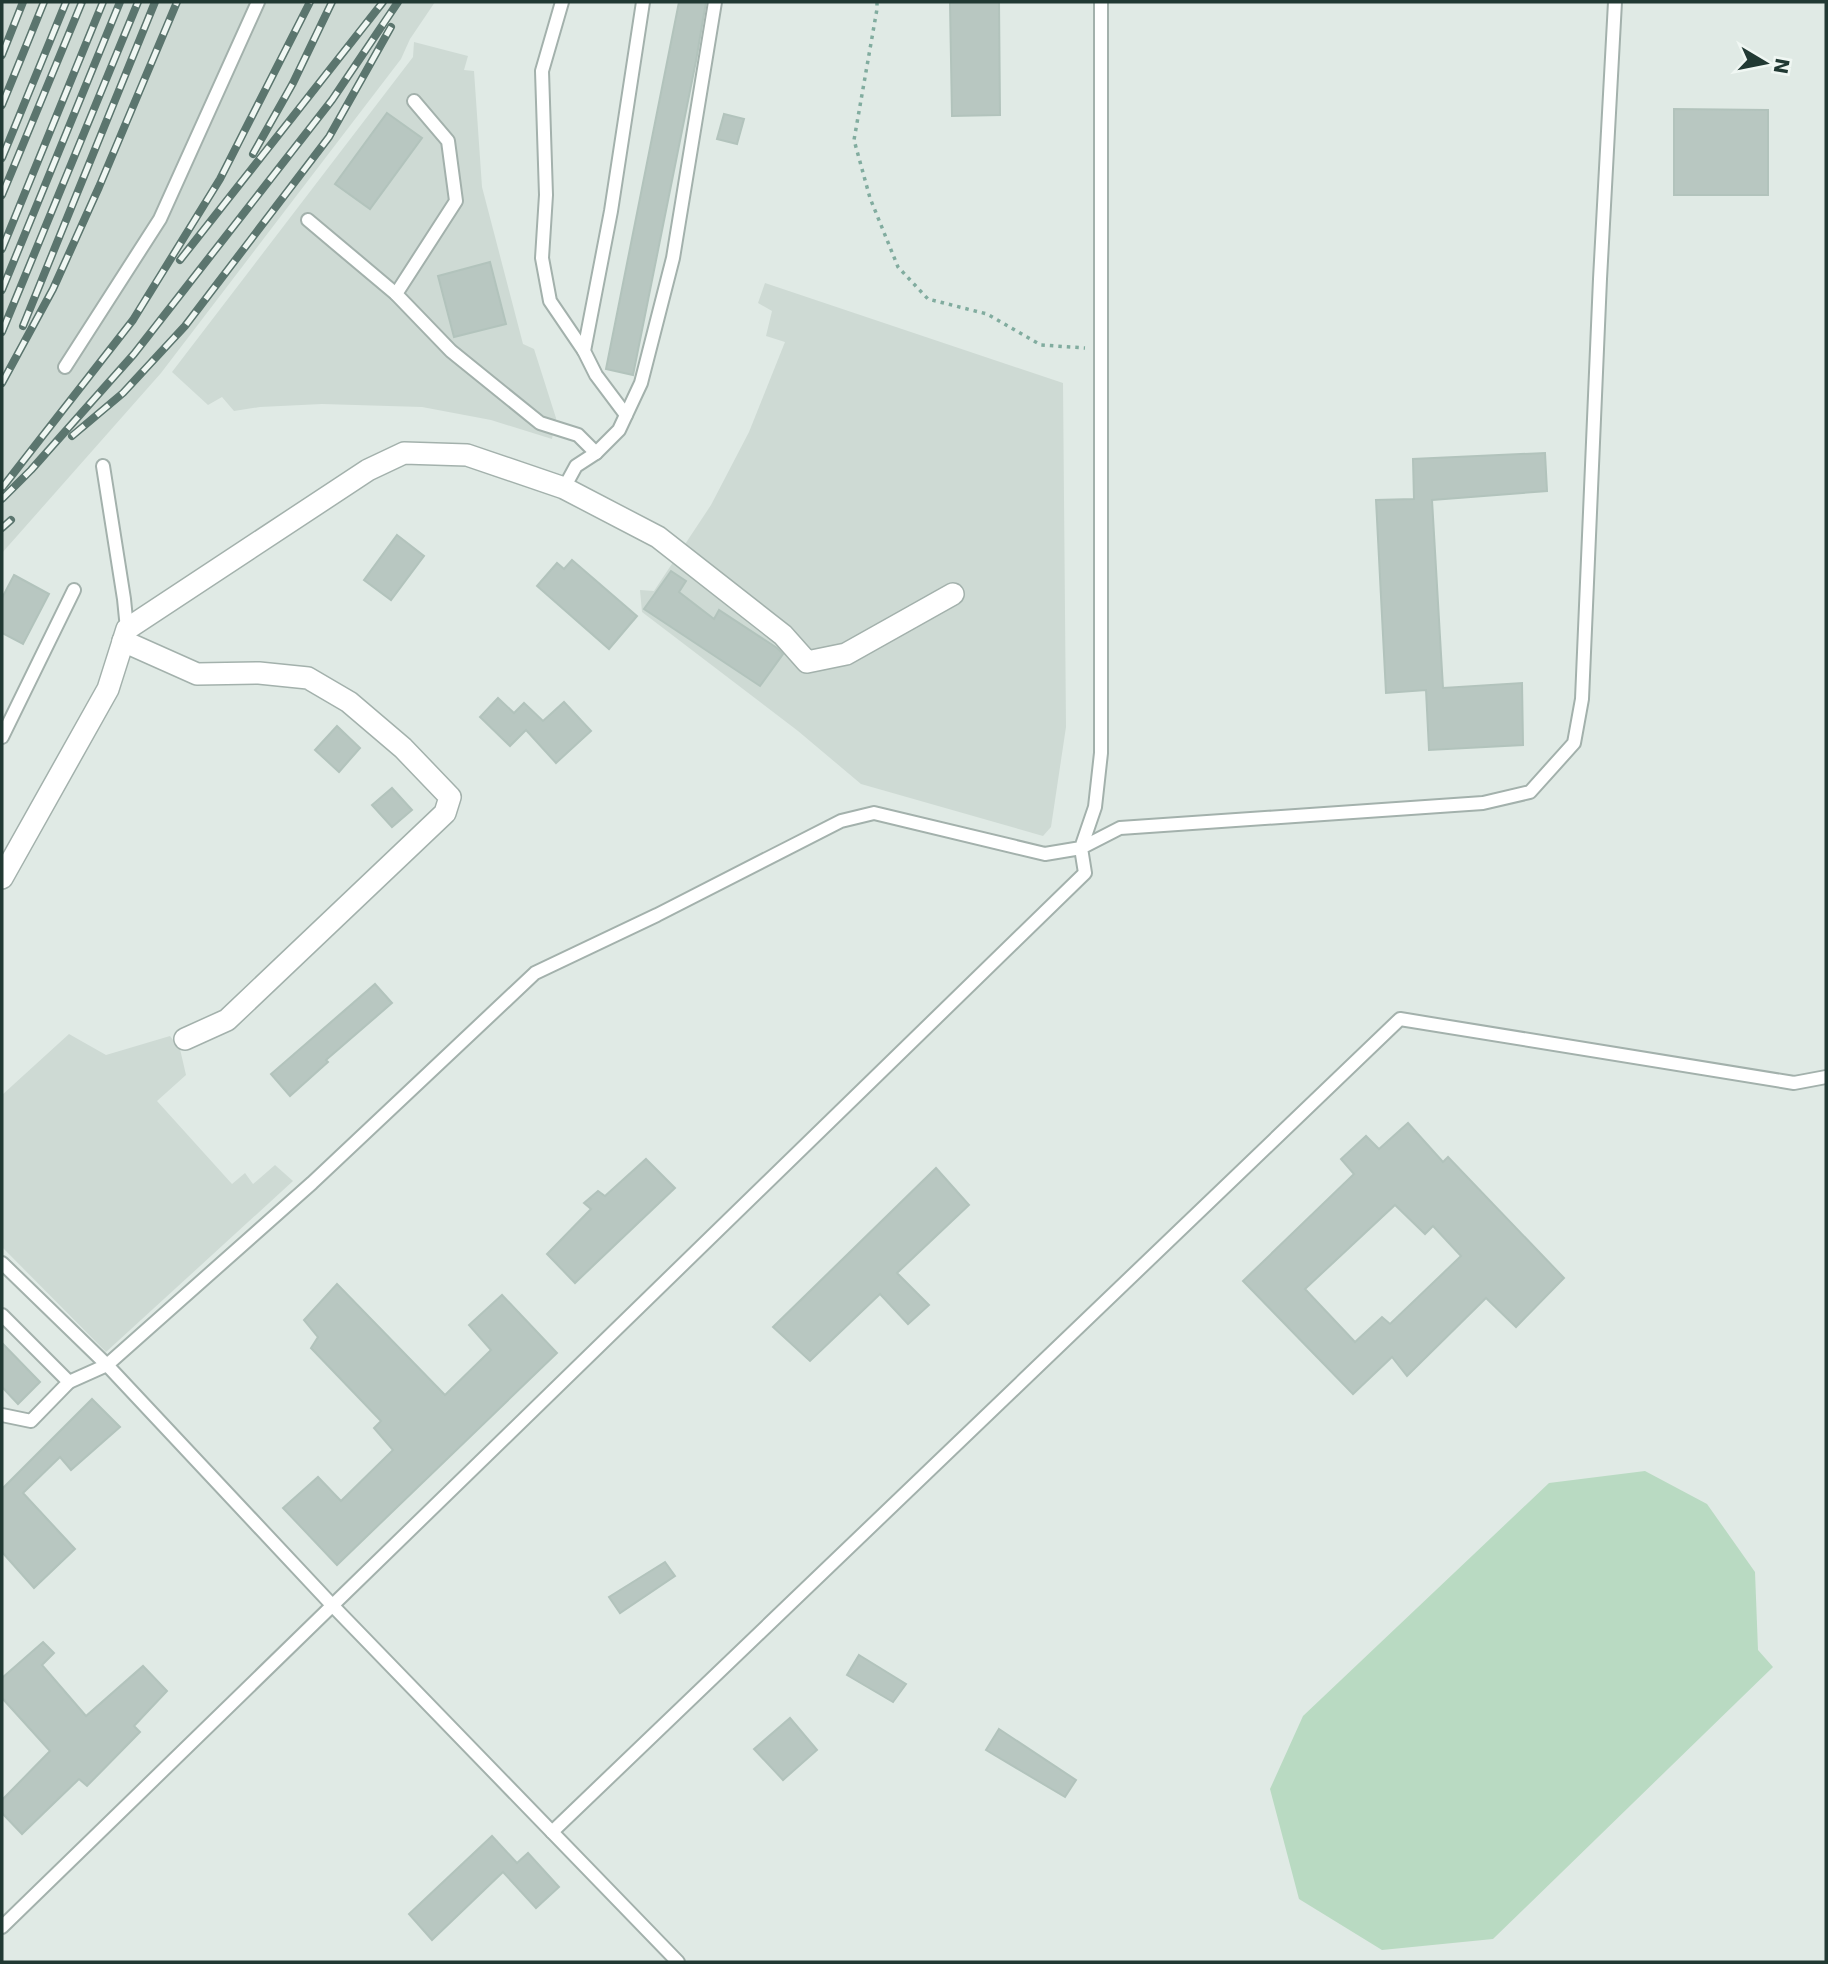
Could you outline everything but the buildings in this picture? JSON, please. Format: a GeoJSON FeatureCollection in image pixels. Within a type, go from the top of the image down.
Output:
{"type":"FeatureCollection","features":[{"type":"Feature","properties":{"kind":"street"},"geometry":{"type":"LineString","coordinates":[[2,878],[108,689],[125,635],[368,470],[404,453],[467,454],[564,488],[658,537],[783,635],[807,662],[846,654],[953,594]]}},
{"type":"Feature","properties":{"kind":"street"},"geometry":{"type":"LineString","coordinates":[[125,635],[197,674],[260,673],[308,678],[349,702],[403,748],[450,797],[445,813],[227,1020],[185,1039]]}},
{"type":"Feature","properties":{"kind":"lane"},"geometry":{"type":"LineString","coordinates":[[65,367],[160,219],[258,2]]}},
{"type":"Feature","properties":{"kind":"lane"},"geometry":{"type":"LineString","coordinates":[[562,2],[542,71],[546,195],[542,258],[550,301],[584,351],[596,375],[626,415]]}},
{"type":"Feature","properties":{"kind":"lane"},"geometry":{"type":"LineString","coordinates":[[584,351],[611,211],[643,2]]}},
{"type":"Feature","properties":{"kind":"lane"},"geometry":{"type":"LineString","coordinates":[[564,488],[576,466],[596,453],[620,430],[641,383],[673,258],[715,2]]}},
{"type":"Feature","properties":{"kind":"lane"},"geometry":{"type":"LineString","coordinates":[[2,1927],[1085,873],[1081,848],[1095,807],[1101,753],[1101,2]]}},
{"type":"Feature","properties":{"kind":"lane"},"geometry":{"type":"LineString","coordinates":[[2,1415],[31,1421],[69,1382],[107,1365],[312,1184],[535,973],[657,915],[841,821],[874,813],[1045,854],[1081,848],[1119,828],[1483,803],[1530,792],[1574,743],[1583,699],[1600,279],[1615,2]]}},
{"type":"Feature","properties":{"kind":"lane"},"geometry":{"type":"LineString","coordinates":[[396,294],[456,201],[448,141],[414,101]]}},
{"type":"Feature","properties":{"kind":"lane"},"geometry":{"type":"LineString","coordinates":[[308,220],[396,294],[451,351],[540,423],[578,435],[596,453]]}},
{"type":"Feature","properties":{"kind":"lane"},"geometry":{"type":"LineString","coordinates":[[103,466],[124,599],[125,635]]}},
{"type":"Feature","properties":{"kind":"lane"},"geometry":{"type":"LineString","coordinates":[[2,737],[74,590]]}},
{"type":"Feature","properties":{"kind":"lane"},"geometry":{"type":"LineString","coordinates":[[552,1832],[1400,1020],[1794,1083],[1826,1077]]}},
{"type":"Feature","properties":{"kind":"lane"},"geometry":{"type":"LineString","coordinates":[[2,1263],[107,1365],[332,1605],[678,1962]]}},
{"type":"Feature","properties":{"kind":"lane"},"geometry":{"type":"LineString","coordinates":[[2,1315],[69,1382]]}},
{"type":"Feature","properties":{"kind":"path"},"geometry":{"type":"LineString","coordinates":[[877,2],[854,140],[870,198],[898,267],[928,299],[987,314],[1041,345],[1101,349]]}},
{"type":"Feature","properties":{"kind":"shaded area"},"geometry":{"type":"Polygon","coordinates":[[[2,2],[435,2],[410,39],[401,59],[161,373],[2,553],[2,2]]]}},
{"type":"Feature","properties":{"kind":"shaded area"},"geometry":{"type":"Polygon","coordinates":[[[414,42],[468,56],[464,70],[474,71],[482,187],[523,344],[534,349],[556,418],[552,439],[491,420],[422,407],[322,404],[234,411],[222,397],[208,405],[172,372],[413,57],[414,42]]]}},
{"type":"Feature","properties":{"kind":"shaded area"},"geometry":{"type":"Polygon","coordinates":[[[765,283],[1063,383],[1066,727],[1051,827],[1043,836],[861,784],[798,731],[642,612],[640,590],[654,591],[711,505],[749,432],[785,342],[766,336],[772,311],[758,303],[765,283]]]}},
{"type":"Feature","properties":{"kind":"shaded area"},"geometry":{"type":"Polygon","coordinates":[[[69,1034],[106,1055],[170,1036],[180,1049],[186,1075],[157,1101],[232,1184],[245,1173],[253,1184],[275,1165],[293,1181],[106,1352],[2,1247],[2,1095],[69,1034]]]}},
{"type":"Feature","properties":{"kind":"green space"},"geometry":{"type":"Polygon","coordinates":[[[1645,1471],[1707,1504],[1755,1572],[1758,1650],[1773,1667],[1493,1939],[1382,1950],[1299,1899],[1270,1789],[1303,1716],[1549,1483],[1645,1471]]]}},
{"type":"Feature","properties":{"kind":"railway"},"geometry":{"type":"LineString","coordinates":[[2,55],[23,2]]}},
{"type":"Feature","properties":{"kind":"railway"},"geometry":{"type":"LineString","coordinates":[[2,105],[44,2]]}},
{"type":"Feature","properties":{"kind":"railway"},"geometry":{"type":"LineString","coordinates":[[2,158],[66,2]]}},
{"type":"Feature","properties":{"kind":"railway"},"geometry":{"type":"LineString","coordinates":[[2,195],[82,2]]}},
{"type":"Feature","properties":{"kind":"railway"},"geometry":{"type":"LineString","coordinates":[[2,249],[103,2]]}},
{"type":"Feature","properties":{"kind":"railway"},"geometry":{"type":"LineString","coordinates":[[2,290],[120,2]]}},
{"type":"Feature","properties":{"kind":"railway"},"geometry":{"type":"LineString","coordinates":[[2,332],[138,2]]}},
{"type":"Feature","properties":{"kind":"railway"},"geometry":{"type":"LineString","coordinates":[[23,326],[155,2]]}},
{"type":"Feature","properties":{"kind":"railway"},"geometry":{"type":"LineString","coordinates":[[2,383],[53,289],[177,2]]}},
{"type":"Feature","properties":{"kind":"railway"},"geometry":{"type":"LineString","coordinates":[[2,488],[133,320],[220,179],[310,2]]}},
{"type":"Feature","properties":{"kind":"railway"},"geometry":{"type":"LineString","coordinates":[[253,154],[293,83],[332,2]]}},
{"type":"Feature","properties":{"kind":"railway"},"geometry":{"type":"LineString","coordinates":[[180,260],[383,2]]}},
{"type":"Feature","properties":{"kind":"railway"},"geometry":{"type":"LineString","coordinates":[[2,499],[134,354],[332,100],[398,2]]}},
{"type":"Feature","properties":{"kind":"railway"},"geometry":{"type":"LineString","coordinates":[[72,436],[123,393],[185,326],[329,137],[391,27]]}},
{"type":"Feature","properties":{"kind":"railway"},"geometry":{"type":"LineString","coordinates":[[2,528],[11,520]]}}]}
